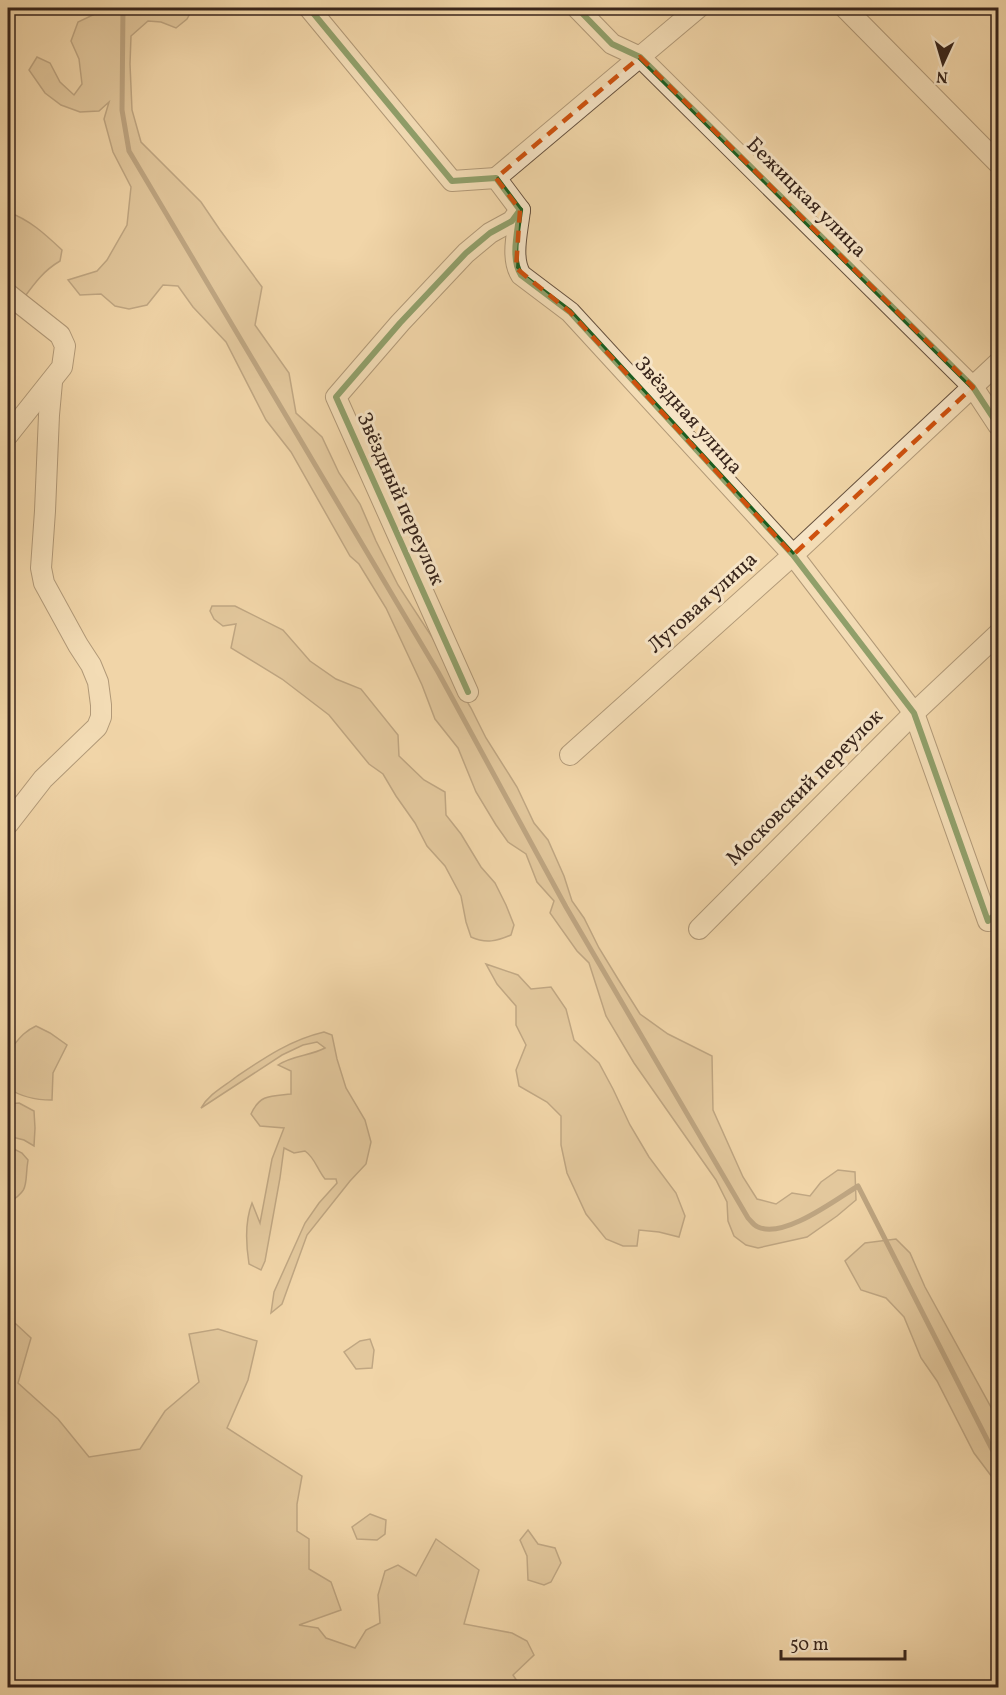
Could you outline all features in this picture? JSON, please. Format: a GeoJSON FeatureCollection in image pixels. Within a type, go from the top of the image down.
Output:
{"type":"FeatureCollection","features":[{"type":"Feature","properties":{"kind":"street"},"geometry":{"type":"LineString","coordinates":[[309,8],[452,181],[496,178],[698,8]]}},
{"type":"Feature","properties":{"kind":"street","name":"Бежицкая улица"},"geometry":{"type":"LineString","coordinates":[[577,8],[612,44],[640,57],[973,387],[999,425]]}},
{"type":"Feature","properties":{"kind":"street"},"geometry":{"type":"LineString","coordinates":[[845,8],[999,163]]}},
{"type":"Feature","properties":{"kind":"street"},"geometry":{"type":"LineString","coordinates":[[496,178],[520,210]]}},
{"type":"Feature","properties":{"kind":"street","name":"Звёздная улица"},"geometry":{"type":"LineString","coordinates":[[520,210],[516,268],[521,275],[570,312],[793,555],[914,713],[993,917]]}},
{"type":"Feature","properties":{"kind":"street","name":"Звёздный переулок"},"geometry":{"type":"LineString","coordinates":[[468,693],[336,397],[400,323],[466,253],[489,233],[512,221],[520,210]]}},
{"type":"Feature","properties":{"kind":"street"},"geometry":{"type":"LineString","coordinates":[[8,294],[60,335],[64,346],[62,367],[8,435]]}},
{"type":"Feature","properties":{"kind":"street","name":"Луговая улица"},"geometry":{"type":"LineString","coordinates":[[570,755],[793,555],[999,363]]}},
{"type":"Feature","properties":{"kind":"street"},"geometry":{"type":"LineString","coordinates":[[8,824],[43,779],[97,727],[101,717],[98,682],[91,665],[44,584],[41,568],[52,382]]}},
{"type":"Feature","properties":{"kind":"street","name":"Московский переулок"},"geometry":{"type":"LineString","coordinates":[[699,928],[914,713],[999,634]]}},
{"type":"Feature","properties":{"kind":"highlighted area"},"geometry":{"type":"Polygon","coordinates":[[[640,57],[973,387],[793,555],[570,312],[516,268],[520,210],[496,178],[640,57]]]}},
{"type":"Feature","properties":{"kind":"shaded area"},"geometry":{"type":"Polygon","coordinates":[[[97,8],[193,8],[187,19],[176,28],[161,22],[148,21],[131,36],[132,110],[141,142],[201,202],[262,287],[255,325],[289,373],[296,413],[322,437],[339,473],[360,504],[398,585],[432,637],[486,738],[517,787],[534,823],[548,840],[572,901],[618,979],[640,1014],[668,1034],[712,1056],[713,1110],[743,1177],[757,1199],[776,1204],[792,1193],[810,1196],[821,1182],[838,1170],[855,1172],[856,1200],[807,1237],[758,1248],[746,1245],[734,1236],[728,1221],[727,1202],[716,1180],[634,1063],[606,1016],[589,963],[577,951],[550,913],[554,901],[537,882],[526,854],[508,842],[476,792],[458,748],[435,719],[422,685],[386,608],[359,564],[350,556],[291,452],[266,420],[226,342],[193,307],[178,286],[163,285],[147,305],[129,309],[115,306],[101,294],[80,295],[68,280],[97,271],[107,260],[127,225],[131,187],[113,152],[104,119],[109,102],[99,111],[80,112],[61,105],[45,93],[29,70],[37,57],[50,63],[60,82],[74,95],[82,84],[79,59],[71,41],[78,22],[95,14],[97,8]]]}},
{"type":"Feature","properties":{"kind":"shaded area"},"geometry":{"type":"Polygon","coordinates":[[[8,212],[30,223],[62,250],[60,261],[44,273],[23,299],[8,299],[8,251],[10,247],[8,245],[8,212]]]}},
{"type":"Feature","properties":{"kind":"shaded area"},"geometry":{"type":"Polygon","coordinates":[[[212,606],[235,606],[283,630],[310,661],[336,679],[361,689],[398,735],[399,756],[424,780],[445,792],[446,815],[461,834],[481,867],[495,883],[514,925],[511,935],[491,941],[471,937],[461,896],[445,866],[427,846],[383,774],[369,764],[329,715],[282,679],[231,648],[236,624],[223,626],[214,619],[210,611],[212,606]]]}},
{"type":"Feature","properties":{"kind":"shaded area"},"geometry":{"type":"Polygon","coordinates":[[[486,964],[518,975],[531,989],[551,987],[566,1009],[574,1040],[599,1063],[630,1125],[649,1157],[676,1193],[685,1216],[679,1237],[639,1230],[637,1246],[623,1246],[606,1239],[586,1214],[567,1173],[561,1145],[561,1116],[547,1102],[519,1086],[516,1070],[526,1045],[516,1025],[516,1006],[497,984],[486,964]]]}},
{"type":"Feature","properties":{"kind":"shaded area"},"geometry":{"type":"Polygon","coordinates":[[[36,1026],[67,1045],[53,1073],[52,1100],[18,1094],[8,1088],[8,1052],[23,1034],[36,1026]]]}},
{"type":"Feature","properties":{"kind":"shaded area"},"geometry":{"type":"Polygon","coordinates":[[[324,1032],[332,1035],[346,1088],[365,1120],[371,1142],[366,1164],[307,1235],[282,1304],[271,1313],[274,1292],[305,1223],[337,1183],[336,1179],[325,1179],[305,1151],[294,1153],[284,1148],[265,1261],[261,1270],[249,1264],[248,1217],[252,1203],[260,1223],[272,1159],[284,1128],[260,1126],[251,1114],[262,1099],[291,1094],[291,1071],[278,1065],[325,1048],[317,1042],[303,1045],[282,1055],[201,1108],[217,1091],[267,1057],[300,1040],[324,1032]]]}},
{"type":"Feature","properties":{"kind":"shaded area"},"geometry":{"type":"Polygon","coordinates":[[[19,1103],[34,1111],[34,1146],[24,1140],[8,1136],[8,1104],[19,1103]]]}},
{"type":"Feature","properties":{"kind":"shaded area"},"geometry":{"type":"Polygon","coordinates":[[[8,1146],[22,1153],[28,1160],[25,1186],[20,1194],[8,1203],[8,1146]]]}},
{"type":"Feature","properties":{"kind":"shaded area"},"geometry":{"type":"Polygon","coordinates":[[[896,1239],[910,1253],[925,1287],[998,1420],[998,1485],[974,1453],[937,1381],[921,1358],[904,1317],[886,1298],[861,1290],[845,1261],[865,1243],[896,1239]]]}},
{"type":"Feature","properties":{"kind":"shaded area"},"geometry":{"type":"Polygon","coordinates":[[[8,1319],[31,1338],[18,1383],[58,1419],[89,1457],[140,1449],[165,1411],[199,1382],[189,1334],[218,1329],[257,1341],[248,1380],[227,1428],[302,1476],[297,1504],[297,1531],[309,1539],[309,1569],[331,1582],[341,1610],[299,1625],[318,1628],[326,1638],[355,1648],[366,1630],[380,1623],[378,1595],[385,1571],[398,1565],[416,1576],[436,1539],[479,1570],[464,1624],[512,1633],[527,1641],[534,1655],[513,1675],[521,1687],[8,1687],[8,1319]]]}},
{"type":"Feature","properties":{"kind":"shaded area"},"geometry":{"type":"Polygon","coordinates":[[[370,1339],[374,1350],[372,1368],[356,1369],[344,1352],[360,1341],[370,1339]]]}},
{"type":"Feature","properties":{"kind":"shaded area"},"geometry":{"type":"Polygon","coordinates":[[[370,1514],[386,1520],[385,1534],[377,1540],[357,1539],[352,1527],[370,1514]]]}},
{"type":"Feature","properties":{"kind":"shaded area"},"geometry":{"type":"Polygon","coordinates":[[[528,1530],[538,1544],[555,1548],[561,1563],[551,1582],[544,1585],[528,1580],[527,1556],[520,1540],[528,1530]]]}},
{"type":"Feature","properties":{"kind":"waterway"},"geometry":{"type":"LineString","coordinates":[[123,8],[122,110],[129,151],[438,672],[566,907],[748,1218],[758,1227],[781,1228],[809,1216],[858,1186],[998,1461]]}},
{"type":"Feature","properties":{"kind":"cycle path"},"geometry":{"type":"LineString","coordinates":[[309,8],[452,181],[496,178],[520,210],[515,252],[521,275],[570,312],[793,555],[914,713],[988,921],[998,912]]}},
{"type":"Feature","properties":{"kind":"cycle path"},"geometry":{"type":"LineString","coordinates":[[577,8],[612,44],[640,57],[973,387],[998,425]]}},
{"type":"Feature","properties":{"kind":"cycle path"},"geometry":{"type":"LineString","coordinates":[[468,692],[336,397],[400,323],[466,253],[490,233],[512,221],[520,210]]}}]}
